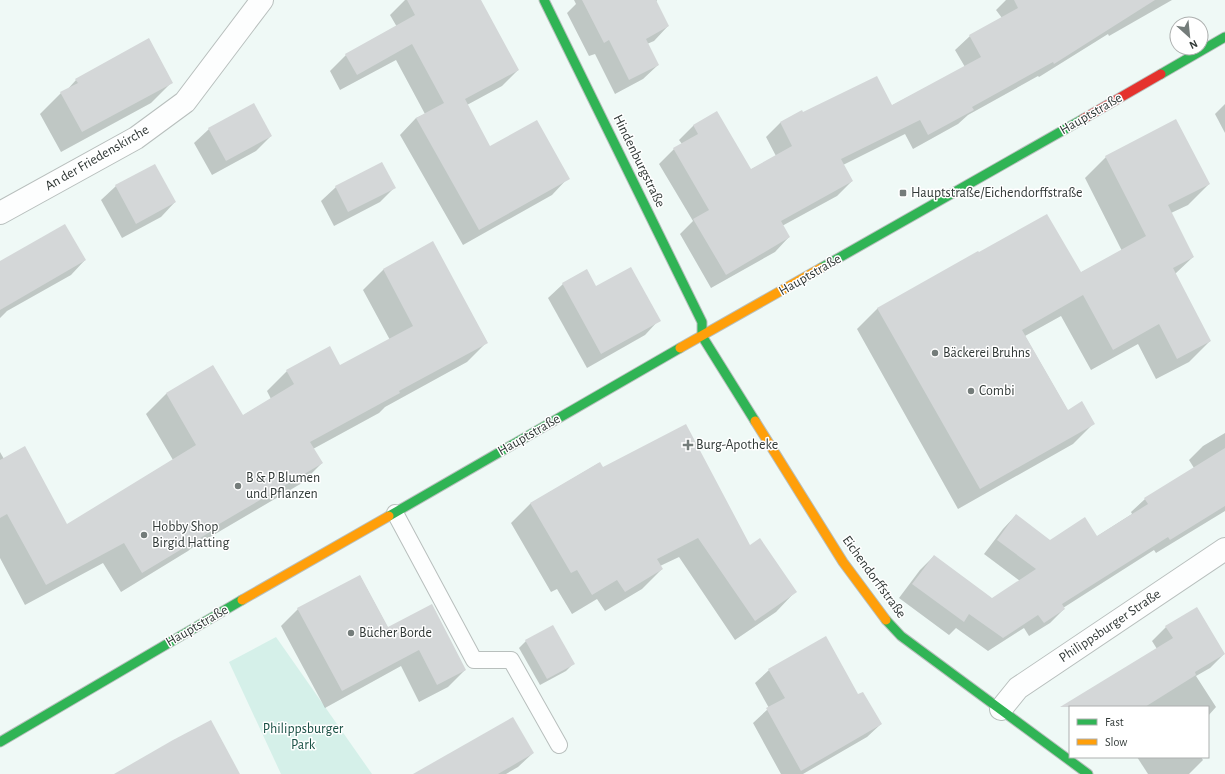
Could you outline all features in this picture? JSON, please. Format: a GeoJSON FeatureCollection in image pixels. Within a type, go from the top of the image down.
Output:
{"type":"FeatureCollection","features":[{"type":"Feature","properties":{"kind":"main road","name":"Hindenburgstraße"},"geometry":{"type":"LineString","coordinates":[[544,0],[702,322],[702,336]]}},
{"type":"Feature","properties":{"kind":"main road","name":"Hauptstraße"},"geometry":{"type":"LineString","coordinates":[[0,742],[395,512],[908,220],[1225,37]]}},
{"type":"Feature","properties":{"kind":"main road","name":"Eichendorffstraße"},"geometry":{"type":"LineString","coordinates":[[702,336],[843,562],[881,615],[901,636],[1088,774]]}},
{"type":"Feature","properties":{"kind":"street","name":"An der Friedenskirche"},"geometry":{"type":"LineString","coordinates":[[0,213],[136,138],[185,102],[262,0]]}},
{"type":"Feature","properties":{"kind":"street","name":"Philippsburger Straße"},"geometry":{"type":"LineString","coordinates":[[1000,710],[1018,688],[1225,549]]}},
{"type":"Feature","properties":{"kind":"lane"},"geometry":{"type":"LineString","coordinates":[[395,512],[474,660],[510,660],[559,745]]}},
{"type":"Feature","properties":{"kind":"green space","name":"Philippsburger Park"},"geometry":{"type":"Polygon","coordinates":[[[276,637],[372,774],[281,774],[229,662],[276,637]]]}},
{"type":"Feature","properties":{"kind":"building"},"geometry":{"type":"Polygon","coordinates":[[[407,0],[481,0],[519,70],[465,99],[490,146],[537,120],[570,179],[479,230],[416,118],[444,103],[412,44],[357,75],[345,54],[415,15],[407,0]]]}},
{"type":"Feature","properties":{"kind":"building"},"geometry":{"type":"Polygon","coordinates":[[[582,0],[656,0],[669,26],[646,39],[659,65],[629,80],[609,40],[604,43],[582,0]]]}},
{"type":"Feature","properties":{"kind":"building"},"geometry":{"type":"Polygon","coordinates":[[[1014,0],[1155,0],[1054,64],[1053,62],[972,107],[974,110],[928,135],[920,120],[841,159],[853,181],[781,221],[790,237],[726,275],[693,219],[709,210],[673,148],[698,134],[693,125],[717,111],[751,169],[792,146],[780,122],[802,110],[803,112],[877,76],[892,105],[981,57],[969,35],[1018,8],[1014,0]]]}},
{"type":"Feature","properties":{"kind":"building"},"geometry":{"type":"Polygon","coordinates":[[[149,38],[173,83],[82,132],[60,92],[78,83],[75,79],[149,38]]]}},
{"type":"Feature","properties":{"kind":"building"},"geometry":{"type":"Polygon","coordinates":[[[254,103],[272,136],[226,161],[208,128],[254,103]]]}},
{"type":"Feature","properties":{"kind":"building"},"geometry":{"type":"Polygon","coordinates":[[[1176,119],[1210,184],[1168,205],[1194,257],[1173,268],[1211,341],[1177,359],[1159,324],[1113,350],[1083,295],[1022,330],[1068,410],[1082,401],[1095,424],[980,489],[877,308],[1047,214],[1081,272],[1146,236],[1105,156],[1176,119]]]}},
{"type":"Feature","properties":{"kind":"building"},"geometry":{"type":"Polygon","coordinates":[[[382,162],[396,188],[348,212],[335,186],[382,162]]]}},
{"type":"Feature","properties":{"kind":"building"},"geometry":{"type":"Polygon","coordinates":[[[155,164],[176,202],[136,224],[115,185],[155,164]]]}},
{"type":"Feature","properties":{"kind":"building"},"geometry":{"type":"Polygon","coordinates":[[[65,224],[86,260],[0,310],[0,261],[65,224]]]}},
{"type":"Feature","properties":{"kind":"building"},"geometry":{"type":"Polygon","coordinates":[[[433,241],[488,343],[399,391],[400,393],[310,442],[323,463],[209,530],[210,532],[142,573],[124,543],[46,585],[7,514],[0,518],[0,460],[25,446],[67,524],[196,445],[166,393],[213,365],[243,415],[294,384],[286,370],[330,346],[340,365],[413,326],[383,269],[433,241]]]}},
{"type":"Feature","properties":{"kind":"building"},"geometry":{"type":"Polygon","coordinates":[[[631,267],[661,321],[601,354],[562,283],[587,269],[596,286],[631,267]]]}},
{"type":"Feature","properties":{"kind":"building"},"geometry":{"type":"Polygon","coordinates":[[[686,424],[750,545],[760,538],[797,592],[755,621],[698,538],[657,559],[663,569],[625,592],[617,580],[592,595],[577,570],[571,573],[530,503],[600,462],[603,467],[686,424]]]}},
{"type":"Feature","properties":{"kind":"building"},"geometry":{"type":"Polygon","coordinates":[[[1225,448],[1225,506],[1170,540],[1168,537],[1062,604],[1065,609],[1044,623],[1038,615],[1003,638],[969,614],[964,622],[912,584],[934,555],[992,598],[1036,569],[997,540],[1016,514],[1050,540],[1085,517],[1097,536],[1148,504],[1144,498],[1225,448]]]}},
{"type":"Feature","properties":{"kind":"building","name":"Bücher Borde"},"geometry":{"type":"Polygon","coordinates":[[[360,575],[388,627],[432,604],[466,670],[437,685],[419,650],[342,691],[297,608],[360,575]]]}},
{"type":"Feature","properties":{"kind":"building"},"geometry":{"type":"Polygon","coordinates":[[[1197,607],[1225,654],[1195,672],[1196,675],[1147,706],[1060,707],[1173,638],[1165,626],[1197,607]]]}},
{"type":"Feature","properties":{"kind":"building"},"geometry":{"type":"Polygon","coordinates":[[[553,625],[575,664],[547,679],[525,640],[553,625]]]}},
{"type":"Feature","properties":{"kind":"building"},"geometry":{"type":"Polygon","coordinates":[[[826,636],[858,694],[863,692],[882,724],[801,771],[766,708],[785,698],[768,669],[826,636]]]}},
{"type":"Feature","properties":{"kind":"building"},"geometry":{"type":"Polygon","coordinates":[[[513,717],[534,753],[498,774],[413,774],[513,717]]]}},
{"type":"Feature","properties":{"kind":"building"},"geometry":{"type":"Polygon","coordinates":[[[211,720],[240,774],[114,774],[173,740],[211,720]]]}},
{"type":"Feature","properties":{"kind":"traffic: fast"},"geometry":{"type":"LineString","coordinates":[[544,0],[702,322],[702,336],[755,421]]}},
{"type":"Feature","properties":{"kind":"traffic: fast"},"geometry":{"type":"LineString","coordinates":[[1161,74],[1225,37]]}},
{"type":"Feature","properties":{"kind":"traffic: fast"},"geometry":{"type":"LineString","coordinates":[[821,268],[1083,119]]}},
{"type":"Feature","properties":{"kind":"traffic: fast"},"geometry":{"type":"LineString","coordinates":[[389,516],[680,348]]}},
{"type":"Feature","properties":{"kind":"traffic: fast"},"geometry":{"type":"LineString","coordinates":[[0,742],[242,600]]}},
{"type":"Feature","properties":{"kind":"traffic: fast"},"geometry":{"type":"LineString","coordinates":[[886,620],[901,636],[1088,774]]}},
{"type":"Feature","properties":{"kind":"traffic: slow"},"geometry":{"type":"LineString","coordinates":[[680,348],[821,268]]}},
{"type":"Feature","properties":{"kind":"traffic: slow"},"geometry":{"type":"LineString","coordinates":[[755,421],[843,562],[886,620]]}},
{"type":"Feature","properties":{"kind":"traffic: slow"},"geometry":{"type":"LineString","coordinates":[[242,600],[389,516]]}},
{"type":"Feature","properties":{"kind":"traffic: jam"},"geometry":{"type":"LineString","coordinates":[[1083,119],[1161,74]]}},
{"type":"Feature","properties":{"kind":"place","name":"Hauptstraße/Eichendorffstraße"},"geometry":{"type":"Point","coordinates":[903,193]}},
{"type":"Feature","properties":{"kind":"place","name":"Bäckerei Bruhns"},"geometry":{"type":"Point","coordinates":[935,353]}},
{"type":"Feature","properties":{"kind":"place","name":"Combi"},"geometry":{"type":"Point","coordinates":[971,391]}},
{"type":"Feature","properties":{"kind":"place","name":"Burg-Apotheke"},"geometry":{"type":"Point","coordinates":[688,445]}},
{"type":"Feature","properties":{"kind":"place","name":"B & P Blumen und Pflanzen"},"geometry":{"type":"Point","coordinates":[238,486]}},
{"type":"Feature","properties":{"kind":"place","name":"Hobby Shop Birgid Hatting"},"geometry":{"type":"Point","coordinates":[144,535]}},
{"type":"Feature","properties":{"kind":"place","name":"Bücher Borde"},"geometry":{"type":"Point","coordinates":[351,633]}}]}
